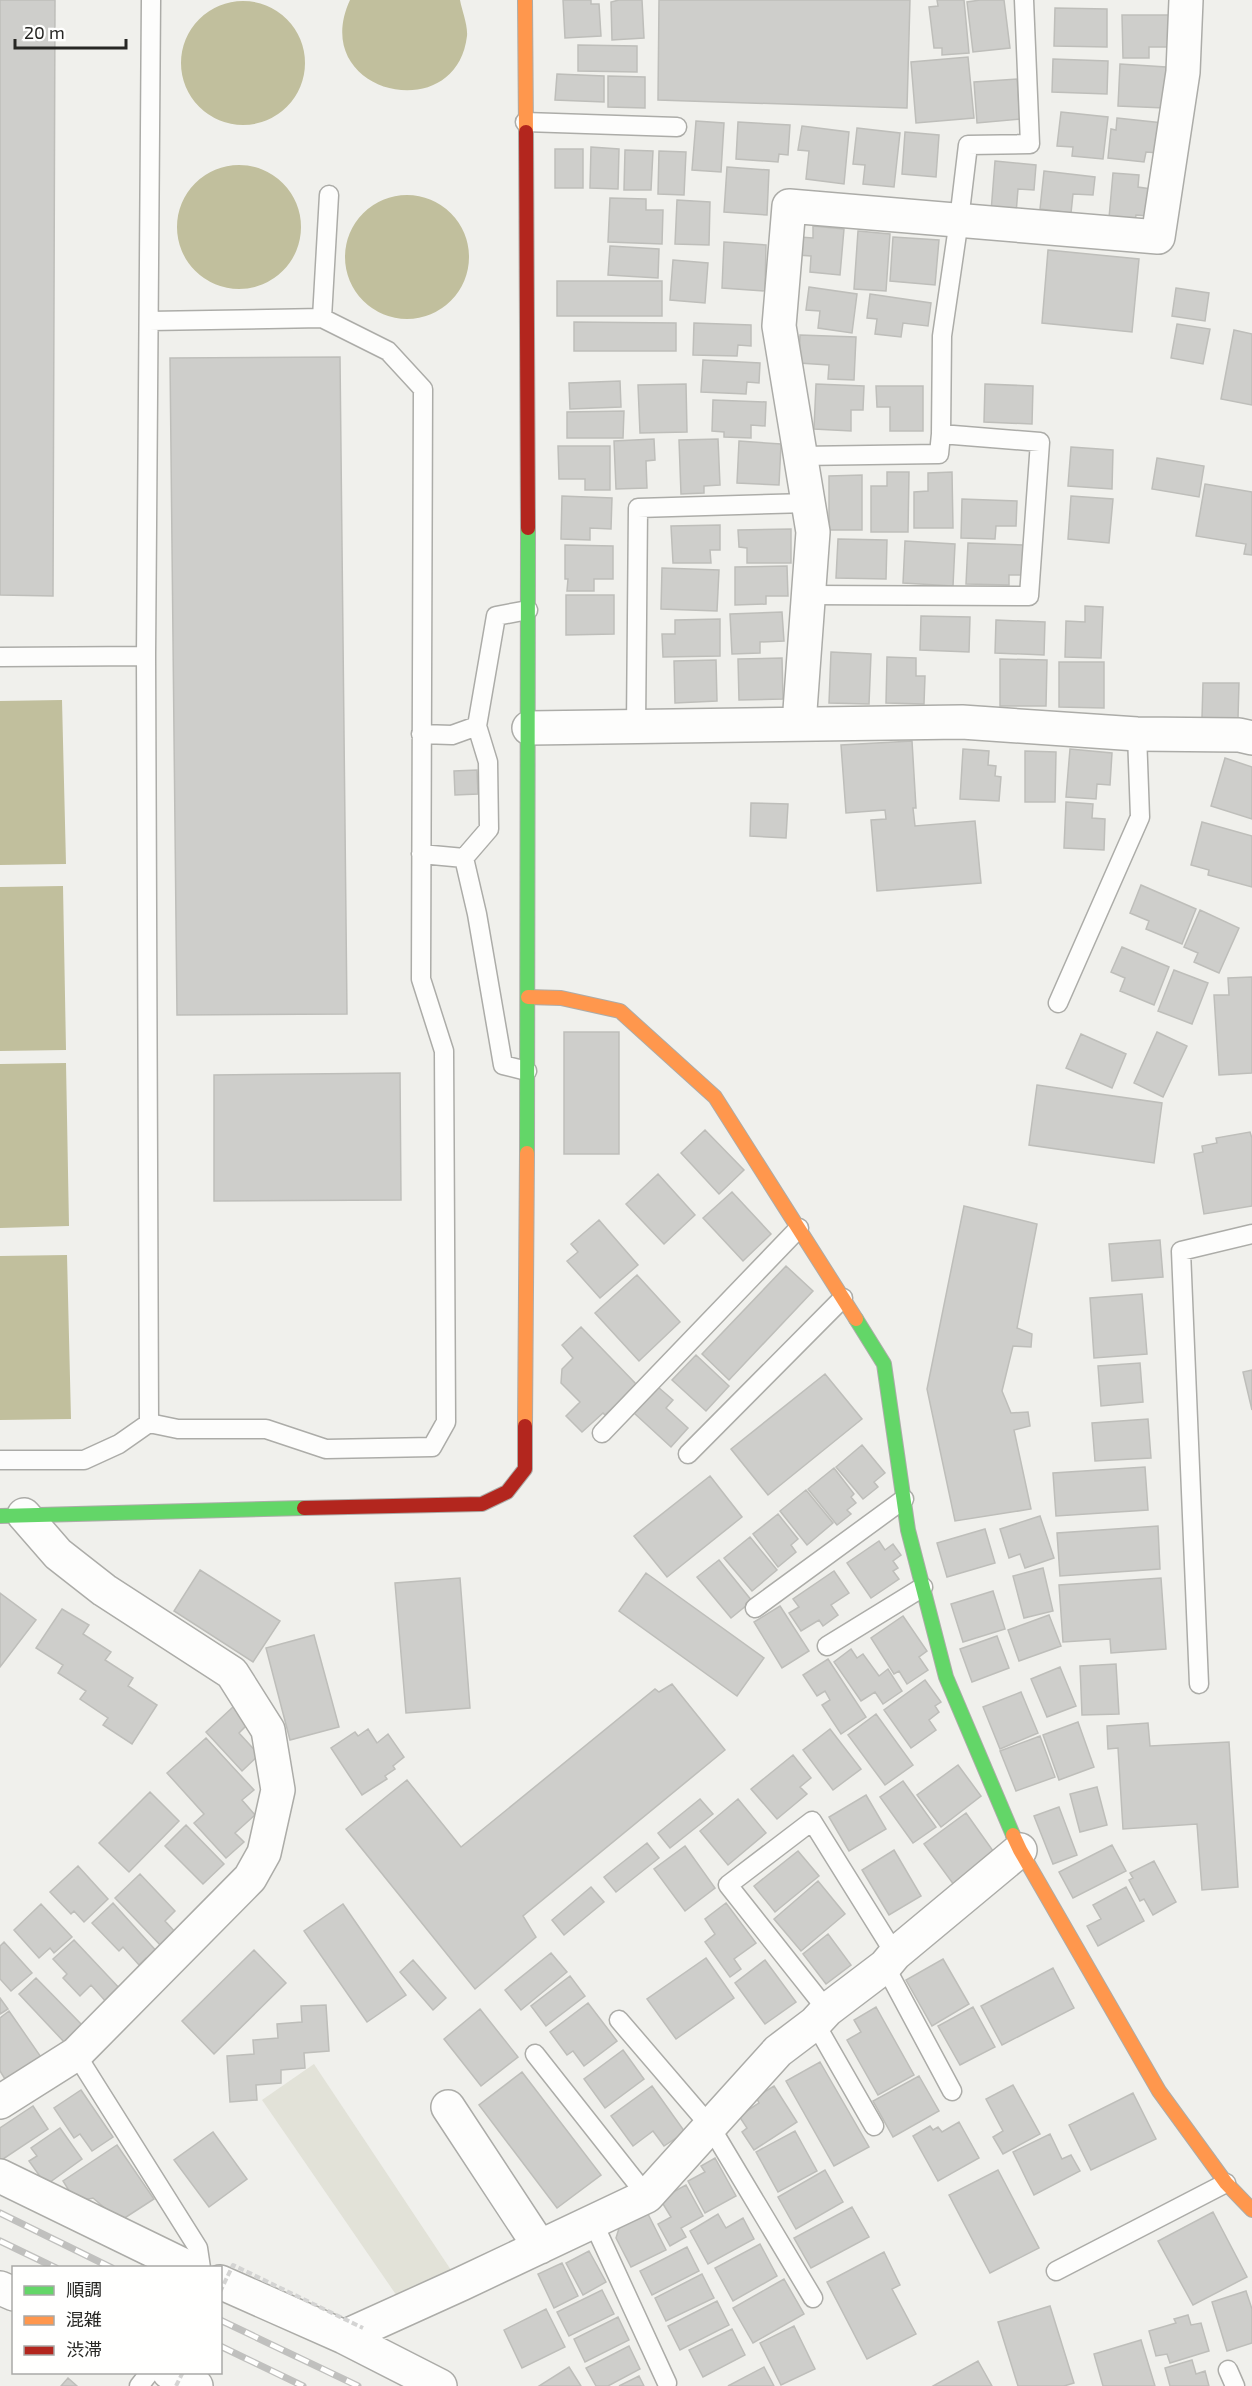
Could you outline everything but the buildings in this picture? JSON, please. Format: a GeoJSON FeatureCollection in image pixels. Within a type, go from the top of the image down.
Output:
{"type":"FeatureCollection","features":[{"type":"Feature","properties":{"kind":"street"},"geometry":{"type":"LineString","coordinates":[[12,1515],[482,1504],[507,1492],[525,1469],[529,728],[525,0]]}},
{"type":"Feature","properties":{"kind":"street"},"geometry":{"type":"LineString","coordinates":[[800,724],[813,532],[779,326],[789,206],[1158,237],[1183,72],[1186,0]]}},
{"type":"Feature","properties":{"kind":"street"},"geometry":{"type":"LineString","coordinates":[[529,728],[962,722],[1137,734],[1239,735],[1252,738]]}},
{"type":"Feature","properties":{"kind":"street"},"geometry":{"type":"LineString","coordinates":[[528,997],[561,998],[620,1011],[715,1097],[884,1364],[908,1530],[946,1677],[1020,1850],[1159,2091],[1226,2183],[1252,2210]]}},
{"type":"Feature","properties":{"kind":"street"},"geometry":{"type":"LineString","coordinates":[[0,2102],[76,2054],[250,1878],[264,1853],[278,1790],[268,1730],[232,1672],[104,1590],[12,1515]]}},
{"type":"Feature","properties":{"kind":"street"},"geometry":{"type":"LineString","coordinates":[[354,2332],[647,2196],[778,2051],[1020,1850]]}},
{"type":"Feature","properties":{"kind":"street"},"geometry":{"type":"LineString","coordinates":[[448,2107],[540,2247]]}},
{"type":"Feature","properties":{"kind":"street"},"geometry":{"type":"LineString","coordinates":[[0,2176],[185,2266]]}},
{"type":"Feature","properties":{"kind":"street"},"geometry":{"type":"LineString","coordinates":[[222,2283],[354,2332],[440,2386]]}},
{"type":"Feature","properties":{"kind":"street"},"geometry":{"type":"LineString","coordinates":[[171,2374],[196,2386]]}},
{"type":"Feature","properties":{"kind":"lane"},"geometry":{"type":"LineString","coordinates":[[149,1423],[146,656],[151,0]]}},
{"type":"Feature","properties":{"kind":"lane"},"geometry":{"type":"LineString","coordinates":[[800,456],[939,453],[942,336],[960,220],[968,145],[1030,144],[1024,0]]}},
{"type":"Feature","properties":{"kind":"lane"},"geometry":{"type":"LineString","coordinates":[[525,122],[677,127]]}},
{"type":"Feature","properties":{"kind":"lane"},"geometry":{"type":"LineString","coordinates":[[322,318],[328,195]]}},
{"type":"Feature","properties":{"kind":"lane"},"geometry":{"type":"LineString","coordinates":[[0,1460],[84,1460],[119,1444],[149,1423],[178,1429],[266,1428],[326,1449],[432,1447],[446,1422],[444,1051],[421,979],[423,389],[388,351],[322,318],[149,321]]}},
{"type":"Feature","properties":{"kind":"lane"},"geometry":{"type":"LineString","coordinates":[[808,595],[1029,596],[1040,442],[941,434]]}},
{"type":"Feature","properties":{"kind":"lane"},"geometry":{"type":"LineString","coordinates":[[636,727],[638,507],[808,503]]}},
{"type":"Feature","properties":{"kind":"lane"},"geometry":{"type":"LineString","coordinates":[[464,858],[489,828],[488,762],[477,726],[496,616],[528,610]]}},
{"type":"Feature","properties":{"kind":"lane"},"geometry":{"type":"LineString","coordinates":[[0,657],[146,656]]}},
{"type":"Feature","properties":{"kind":"lane"},"geometry":{"type":"LineString","coordinates":[[421,734],[452,735],[477,726]]}},
{"type":"Feature","properties":{"kind":"lane"},"geometry":{"type":"LineString","coordinates":[[1058,1003],[1140,817],[1137,734]]}},
{"type":"Feature","properties":{"kind":"lane"},"geometry":{"type":"LineString","coordinates":[[421,854],[464,858]]}},
{"type":"Feature","properties":{"kind":"lane"},"geometry":{"type":"LineString","coordinates":[[464,858],[477,914],[503,1065],[527,1071]]}},
{"type":"Feature","properties":{"kind":"lane"},"geometry":{"type":"LineString","coordinates":[[602,1433],[799,1228]]}},
{"type":"Feature","properties":{"kind":"lane"},"geometry":{"type":"LineString","coordinates":[[1199,1684],[1180,1251],[1252,1234]]}},
{"type":"Feature","properties":{"kind":"lane"},"geometry":{"type":"LineString","coordinates":[[688,1454],[843,1298]]}},
{"type":"Feature","properties":{"kind":"lane"},"geometry":{"type":"LineString","coordinates":[[755,1608],[904,1499]]}},
{"type":"Feature","properties":{"kind":"lane"},"geometry":{"type":"LineString","coordinates":[[827,1646],[923,1587]]}},
{"type":"Feature","properties":{"kind":"lane"},"geometry":{"type":"LineString","coordinates":[[874,2126],[821,2016],[728,1885],[812,1821],[890,1960],[952,2091]]}},
{"type":"Feature","properties":{"kind":"lane"},"geometry":{"type":"LineString","coordinates":[[619,2020],[710,2126],[813,2298]]}},
{"type":"Feature","properties":{"kind":"lane"},"geometry":{"type":"LineString","coordinates":[[76,2054],[198,2248],[201,2266]]}},
{"type":"Feature","properties":{"kind":"lane"},"geometry":{"type":"LineString","coordinates":[[535,2054],[647,2196]]}},
{"type":"Feature","properties":{"kind":"lane"},"geometry":{"type":"LineString","coordinates":[[1056,2271],[1226,2183]]}},
{"type":"Feature","properties":{"kind":"lane"},"geometry":{"type":"LineString","coordinates":[[593,2222],[667,2383]]}},
{"type":"Feature","properties":{"kind":"lane"},"geometry":{"type":"LineString","coordinates":[[139,2386],[149,2374]]}},
{"type":"Feature","properties":{"kind":"path"},"geometry":{"type":"LineString","coordinates":[[222,2288],[233,2265],[354,2332]]}},
{"type":"Feature","properties":{"kind":"shaded area"},"geometry":{"type":"Polygon","coordinates":[[[350,0],[460,0],[467,36],[457,65],[438,83],[414,90],[388,88],[365,77],[349,58],[342,32],[350,0]]]}},
{"type":"Feature","properties":{"kind":"shaded area"},"geometry":{"type":"Polygon","coordinates":[[[243,1],[267,6],[287,19],[300,39],[305,63],[300,87],[287,107],[267,120],[243,125],[219,120],[199,107],[186,87],[181,63],[186,39],[199,19],[219,6],[243,1]]]}},
{"type":"Feature","properties":{"kind":"shaded area"},"geometry":{"type":"Polygon","coordinates":[[[239,165],[263,170],[283,183],[296,203],[301,227],[296,251],[283,271],[263,284],[239,289],[215,284],[195,271],[182,251],[177,227],[182,203],[195,183],[215,170],[239,165]]]}},
{"type":"Feature","properties":{"kind":"shaded area"},"geometry":{"type":"Polygon","coordinates":[[[407,195],[431,200],[451,213],[464,233],[469,257],[464,281],[451,301],[431,314],[407,319],[383,314],[363,301],[350,281],[345,257],[350,233],[363,213],[383,200],[407,195]]]}},
{"type":"Feature","properties":{"kind":"shaded area"},"geometry":{"type":"Polygon","coordinates":[[[62,700],[66,864],[0,865],[0,701],[62,700]]]}},
{"type":"Feature","properties":{"kind":"shaded area"},"geometry":{"type":"Polygon","coordinates":[[[63,886],[66,1050],[0,1051],[0,887],[63,886]]]}},
{"type":"Feature","properties":{"kind":"shaded area"},"geometry":{"type":"Polygon","coordinates":[[[66,1063],[69,1226],[0,1228],[0,1064],[66,1063]]]}},
{"type":"Feature","properties":{"kind":"shaded area"},"geometry":{"type":"Polygon","coordinates":[[[67,1255],[71,1419],[0,1420],[0,1256],[67,1255]]]}},
{"type":"Feature","properties":{"kind":"shaded area"},"geometry":{"type":"Polygon","coordinates":[[[314,2064],[455,2276],[399,2299],[262,2100],[314,2064]]]}},
{"type":"Feature","properties":{"kind":"railway"},"geometry":{"type":"LineString","coordinates":[[0,2213],[108,2266]]}},
{"type":"Feature","properties":{"kind":"railway"},"geometry":{"type":"LineString","coordinates":[[0,2241],[52,2266]]}},
{"type":"Feature","properties":{"kind":"railway"},"geometry":{"type":"LineString","coordinates":[[222,2321],[358,2386]]}},
{"type":"Feature","properties":{"kind":"railway"},"geometry":{"type":"LineString","coordinates":[[222,2347],[303,2386]]}},
{"type":"Feature","properties":{"kind":"traffic: fast"},"geometry":{"type":"LineString","coordinates":[[527,1153],[528,528]]}},
{"type":"Feature","properties":{"kind":"traffic: fast"},"geometry":{"type":"LineString","coordinates":[[856,1319],[884,1364],[908,1530],[946,1677],[1013,1835]]}},
{"type":"Feature","properties":{"kind":"traffic: fast"},"geometry":{"type":"LineString","coordinates":[[0,1516],[304,1508]]}},
{"type":"Feature","properties":{"kind":"traffic: slow"},"geometry":{"type":"LineString","coordinates":[[525,0],[526,132]]}},
{"type":"Feature","properties":{"kind":"traffic: slow"},"geometry":{"type":"LineString","coordinates":[[528,997],[561,998],[620,1011],[715,1097],[856,1319]]}},
{"type":"Feature","properties":{"kind":"traffic: slow"},"geometry":{"type":"LineString","coordinates":[[525,1426],[527,1153]]}},
{"type":"Feature","properties":{"kind":"traffic: slow"},"geometry":{"type":"LineString","coordinates":[[1013,1835],[1159,2091],[1226,2183],[1252,2210]]}},
{"type":"Feature","properties":{"kind":"traffic: jam"},"geometry":{"type":"LineString","coordinates":[[526,132],[528,528]]}},
{"type":"Feature","properties":{"kind":"traffic: jam"},"geometry":{"type":"LineString","coordinates":[[304,1508],[482,1504],[507,1492],[525,1469],[525,1426]]}}]}
